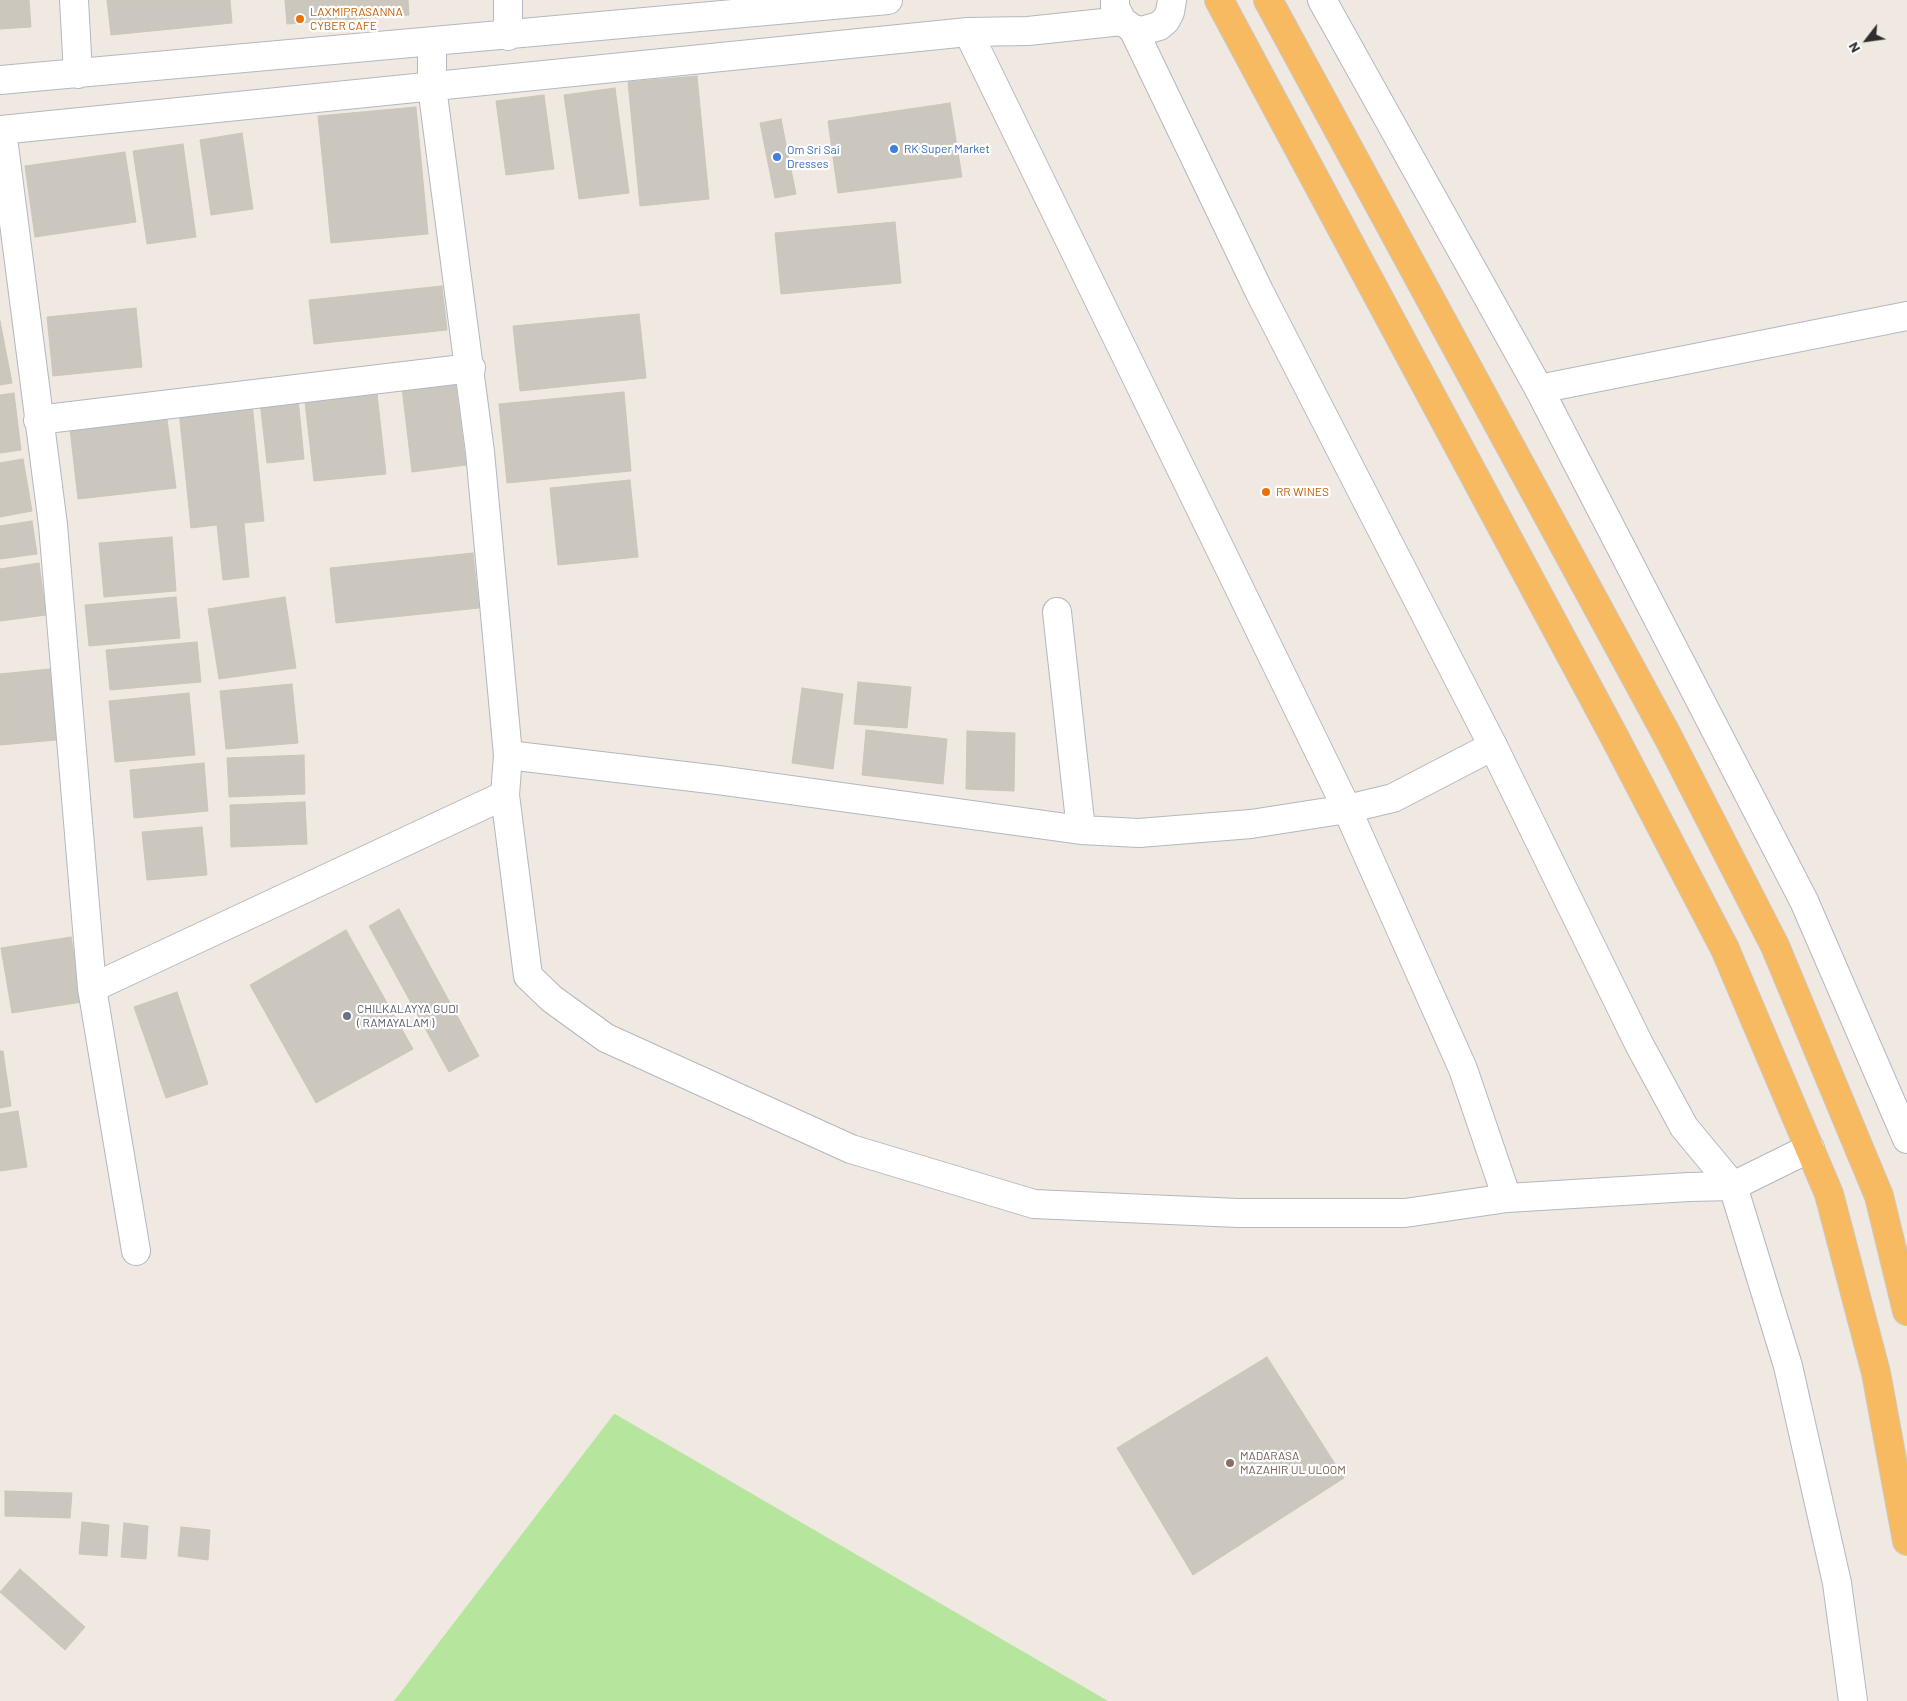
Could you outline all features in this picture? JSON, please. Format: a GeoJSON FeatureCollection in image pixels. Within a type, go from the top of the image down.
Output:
{"type":"FeatureCollection","features":[{"type":"Feature","properties":{"kind":"highway"},"geometry":{"type":"LineString","coordinates":[[1219,0],[1614,736],[1716,932],[1829,1194],[1876,1373],[1907,1541]]}},
{"type":"Feature","properties":{"kind":"highway"},"geometry":{"type":"LineString","coordinates":[[1268,0],[1667,735],[1775,946],[1879,1196],[1907,1311]]}},
{"type":"Feature","properties":{"kind":"street"},"geometry":{"type":"LineString","coordinates":[[74,0],[78,74]]}},
{"type":"Feature","properties":{"kind":"street"},"geometry":{"type":"LineString","coordinates":[[508,0],[508,36]]}},
{"type":"Feature","properties":{"kind":"street"},"geometry":{"type":"LineString","coordinates":[[0,80],[432,43],[888,0]]}},
{"type":"Feature","properties":{"kind":"street"},"geometry":{"type":"LineString","coordinates":[[136,1250],[92,988],[53,525],[1,130],[968,32],[1028,31],[1123,17],[1142,31],[1159,26],[1170,12],[1172,0]]}},
{"type":"Feature","properties":{"kind":"street"},"geometry":{"type":"LineString","coordinates":[[1322,0],[1539,388],[1804,900],[1907,1139]]}},
{"type":"Feature","properties":{"kind":"street"},"geometry":{"type":"LineString","coordinates":[[1123,17],[1260,293],[1493,746],[1640,1044],[1684,1127],[1733,1186],[1788,1366],[1837,1583],[1854,1701]]}},
{"type":"Feature","properties":{"kind":"street"},"geometry":{"type":"LineString","coordinates":[[968,32],[1347,809],[1463,1069],[1507,1198]]}},
{"type":"Feature","properties":{"kind":"street"},"geometry":{"type":"LineString","coordinates":[[432,43],[432,87],[471,368],[508,755],[505,795],[528,976],[552,999],[606,1038],[851,1149],[1034,1204],[1238,1212],[1405,1213],[1507,1198],[1680,1187],[1733,1186],[1810,1148]]}},
{"type":"Feature","properties":{"kind":"street"},"geometry":{"type":"LineString","coordinates":[[1539,388],[1907,316]]}},
{"type":"Feature","properties":{"kind":"street"},"geometry":{"type":"LineString","coordinates":[[38,420],[471,368]]}},
{"type":"Feature","properties":{"kind":"street"},"geometry":{"type":"LineString","coordinates":[[1057,612],[1081,830]]}},
{"type":"Feature","properties":{"kind":"street"},"geometry":{"type":"LineString","coordinates":[[508,755],[718,780],[1081,830],[1139,833],[1251,824],[1347,809],[1393,798],[1493,746]]}},
{"type":"Feature","properties":{"kind":"street"},"geometry":{"type":"LineString","coordinates":[[92,988],[505,795]]}},
{"type":"Feature","properties":{"kind":"green space"},"geometry":{"type":"Polygon","coordinates":[[[615,1414],[1108,1701],[394,1701],[615,1414]]]}},
{"type":"Feature","properties":{"kind":"building"},"geometry":{"type":"Polygon","coordinates":[[[0,0],[29,0],[31,27],[0,29],[0,0]]]}},
{"type":"Feature","properties":{"kind":"building"},"geometry":{"type":"Polygon","coordinates":[[[107,0],[230,0],[232,23],[111,35],[107,0]]]}},
{"type":"Feature","properties":{"kind":"building"},"geometry":{"type":"Polygon","coordinates":[[[285,0],[408,0],[409,15],[287,24],[285,0]]]}},
{"type":"Feature","properties":{"kind":"building"},"geometry":{"type":"Polygon","coordinates":[[[697,76],[709,199],[640,206],[628,82],[697,76]]]}},
{"type":"Feature","properties":{"kind":"building"},"geometry":{"type":"Polygon","coordinates":[[[615,88],[629,193],[579,199],[564,95],[615,88]]]}},
{"type":"Feature","properties":{"kind":"building"},"geometry":{"type":"Polygon","coordinates":[[[544,95],[554,169],[506,175],[496,101],[544,95]]]}},
{"type":"Feature","properties":{"kind":"building","name":"RK Super Market"},"geometry":{"type":"Polygon","coordinates":[[[950,103],[962,177],[838,193],[828,121],[950,103]]]}},
{"type":"Feature","properties":{"kind":"building"},"geometry":{"type":"Polygon","coordinates":[[[416,107],[428,234],[331,243],[318,116],[416,107]]]}},
{"type":"Feature","properties":{"kind":"building"},"geometry":{"type":"Polygon","coordinates":[[[781,119],[796,194],[775,198],[760,123],[781,119]]]}},
{"type":"Feature","properties":{"kind":"building"},"geometry":{"type":"Polygon","coordinates":[[[242,133],[253,209],[211,215],[200,140],[242,133]]]}},
{"type":"Feature","properties":{"kind":"building"},"geometry":{"type":"Polygon","coordinates":[[[183,144],[196,237],[147,244],[133,151],[183,144]]]}},
{"type":"Feature","properties":{"kind":"building"},"geometry":{"type":"Polygon","coordinates":[[[125,152],[136,222],[35,237],[25,166],[125,152]]]}},
{"type":"Feature","properties":{"kind":"building"},"geometry":{"type":"Polygon","coordinates":[[[895,222],[901,283],[781,294],[775,233],[895,222]]]}},
{"type":"Feature","properties":{"kind":"building"},"geometry":{"type":"Polygon","coordinates":[[[442,286],[447,330],[314,344],[309,300],[442,286]]]}},
{"type":"Feature","properties":{"kind":"building"},"geometry":{"type":"Polygon","coordinates":[[[136,308],[142,367],[53,376],[47,317],[136,308]]]}},
{"type":"Feature","properties":{"kind":"building"},"geometry":{"type":"Polygon","coordinates":[[[639,314],[646,378],[520,391],[513,326],[639,314]]]}},
{"type":"Feature","properties":{"kind":"building"},"geometry":{"type":"Polygon","coordinates":[[[0,321],[12,383],[0,385],[0,321]]]}},
{"type":"Feature","properties":{"kind":"building"},"geometry":{"type":"Polygon","coordinates":[[[455,381],[466,465],[412,472],[402,388],[455,381]]]}},
{"type":"Feature","properties":{"kind":"building"},"geometry":{"type":"Polygon","coordinates":[[[376,385],[386,474],[314,481],[304,393],[376,385]]]}},
{"type":"Feature","properties":{"kind":"building"},"geometry":{"type":"Polygon","coordinates":[[[624,392],[631,471],[507,483],[499,404],[624,392]]]}},
{"type":"Feature","properties":{"kind":"building"},"geometry":{"type":"Polygon","coordinates":[[[14,393],[21,450],[0,453],[0,395],[14,393]]]}},
{"type":"Feature","properties":{"kind":"building"},"geometry":{"type":"Polygon","coordinates":[[[298,398],[304,459],[267,463],[260,402],[298,398]]]}},
{"type":"Feature","properties":{"kind":"building"},"geometry":{"type":"Polygon","coordinates":[[[252,403],[264,521],[244,523],[249,577],[223,580],[217,525],[191,528],[179,411],[252,403]]]}},
{"type":"Feature","properties":{"kind":"building"},"geometry":{"type":"Polygon","coordinates":[[[167,419],[176,488],[78,499],[70,429],[167,419]]]}},
{"type":"Feature","properties":{"kind":"building"},"geometry":{"type":"Polygon","coordinates":[[[23,459],[32,511],[0,517],[0,463],[23,459]]]}},
{"type":"Feature","properties":{"kind":"building"},"geometry":{"type":"Polygon","coordinates":[[[630,480],[638,557],[558,565],[550,488],[630,480]]]}},
{"type":"Feature","properties":{"kind":"building"},"geometry":{"type":"Polygon","coordinates":[[[32,521],[37,554],[0,559],[0,526],[32,521]]]}},
{"type":"Feature","properties":{"kind":"building"},"geometry":{"type":"Polygon","coordinates":[[[172,537],[176,591],[104,597],[99,543],[172,537]]]}},
{"type":"Feature","properties":{"kind":"building"},"geometry":{"type":"Polygon","coordinates":[[[473,553],[479,608],[336,623],[330,568],[473,553]]]}},
{"type":"Feature","properties":{"kind":"building"},"geometry":{"type":"Polygon","coordinates":[[[39,563],[46,615],[0,621],[0,569],[39,563]]]}},
{"type":"Feature","properties":{"kind":"building"},"geometry":{"type":"Polygon","coordinates":[[[176,597],[180,638],[89,646],[85,605],[176,597]]]}},
{"type":"Feature","properties":{"kind":"building"},"geometry":{"type":"Polygon","coordinates":[[[285,597],[296,668],[219,679],[208,609],[285,597]]]}},
{"type":"Feature","properties":{"kind":"building"},"geometry":{"type":"Polygon","coordinates":[[[197,642],[201,682],[110,690],[106,650],[197,642]]]}},
{"type":"Feature","properties":{"kind":"building"},"geometry":{"type":"Polygon","coordinates":[[[50,669],[56,740],[0,745],[0,674],[50,669]]]}},
{"type":"Feature","properties":{"kind":"building"},"geometry":{"type":"Polygon","coordinates":[[[858,682],[911,687],[907,728],[854,724],[858,682]]]}},
{"type":"Feature","properties":{"kind":"building"},"geometry":{"type":"Polygon","coordinates":[[[292,684],[298,743],[226,749],[220,691],[292,684]]]}},
{"type":"Feature","properties":{"kind":"building"},"geometry":{"type":"Polygon","coordinates":[[[802,688],[843,694],[833,769],[792,763],[802,688]]]}},
{"type":"Feature","properties":{"kind":"building"},"geometry":{"type":"Polygon","coordinates":[[[189,693],[195,755],[115,762],[109,701],[189,693]]]}},
{"type":"Feature","properties":{"kind":"building"},"geometry":{"type":"Polygon","coordinates":[[[866,730],[947,739],[943,784],[862,775],[866,730]]]}},
{"type":"Feature","properties":{"kind":"building"},"geometry":{"type":"Polygon","coordinates":[[[967,731],[1015,733],[1014,791],[966,789],[967,731]]]}},
{"type":"Feature","properties":{"kind":"building"},"geometry":{"type":"Polygon","coordinates":[[[304,755],[305,794],[229,797],[227,758],[304,755]]]}},
{"type":"Feature","properties":{"kind":"building"},"geometry":{"type":"Polygon","coordinates":[[[204,763],[208,811],[134,818],[130,770],[204,763]]]}},
{"type":"Feature","properties":{"kind":"building"},"geometry":{"type":"Polygon","coordinates":[[[305,802],[307,844],[231,847],[230,805],[305,802]]]}},
{"type":"Feature","properties":{"kind":"building"},"geometry":{"type":"Polygon","coordinates":[[[202,827],[207,875],[147,880],[142,832],[202,827]]]}},
{"type":"Feature","properties":{"kind":"building"},"geometry":{"type":"Polygon","coordinates":[[[399,909],[479,1056],[449,1072],[369,926],[399,909]]]}},
{"type":"Feature","properties":{"kind":"building"},"geometry":{"type":"Polygon","coordinates":[[[346,930],[413,1049],[316,1103],[250,985],[346,930]]]}},
{"type":"Feature","properties":{"kind":"building"},"geometry":{"type":"Polygon","coordinates":[[[71,937],[82,1002],[12,1013],[1,948],[71,937]]]}},
{"type":"Feature","properties":{"kind":"building"},"geometry":{"type":"Polygon","coordinates":[[[177,992],[208,1084],[166,1098],[134,1007],[177,992]]]}},
{"type":"Feature","properties":{"kind":"building"},"geometry":{"type":"Polygon","coordinates":[[[0,1051],[3,1051],[11,1106],[0,1108],[0,1051]]]}},
{"type":"Feature","properties":{"kind":"building"},"geometry":{"type":"Polygon","coordinates":[[[18,1111],[27,1167],[0,1171],[0,1114],[18,1111]]]}},
{"type":"Feature","properties":{"kind":"building","name":"MADARASA MAZAHIR UL ULOOM"},"geometry":{"type":"Polygon","coordinates":[[[1267,1357],[1344,1478],[1193,1575],[1117,1448],[1267,1357]]]}},
{"type":"Feature","properties":{"kind":"building"},"geometry":{"type":"Polygon","coordinates":[[[5,1491],[72,1493],[70,1518],[5,1516],[5,1491]]]}},
{"type":"Feature","properties":{"kind":"building"},"geometry":{"type":"Polygon","coordinates":[[[82,1522],[109,1525],[107,1556],[79,1554],[82,1522]]]}},
{"type":"Feature","properties":{"kind":"building"},"geometry":{"type":"Polygon","coordinates":[[[124,1523],[148,1526],[146,1559],[121,1557],[124,1523]]]}},
{"type":"Feature","properties":{"kind":"building"},"geometry":{"type":"Polygon","coordinates":[[[181,1527],[210,1530],[208,1560],[178,1556],[181,1527]]]}},
{"type":"Feature","properties":{"kind":"building"},"geometry":{"type":"Polygon","coordinates":[[[20,1569],[85,1627],[65,1650],[0,1592],[20,1569]]]}},
{"type":"Feature","properties":{"kind":"place","name":"LAXMIPRASANNA CYBER CAFE"},"geometry":{"type":"Point","coordinates":[300,19]}},
{"type":"Feature","properties":{"kind":"place","name":"RK Super Market"},"geometry":{"type":"Point","coordinates":[894,149]}},
{"type":"Feature","properties":{"kind":"place","name":"Om Sri Sai Dresses"},"geometry":{"type":"Point","coordinates":[777,157]}},
{"type":"Feature","properties":{"kind":"place","name":"RR WINES"},"geometry":{"type":"Point","coordinates":[1266,492]}},
{"type":"Feature","properties":{"kind":"place","name":"CHILKALAYYA GUDI ( RAMAYALAM )"},"geometry":{"type":"Point","coordinates":[347,1016]}},
{"type":"Feature","properties":{"kind":"place","name":"MADARASA MAZAHIR UL ULOOM"},"geometry":{"type":"Point","coordinates":[1230,1463]}}]}
